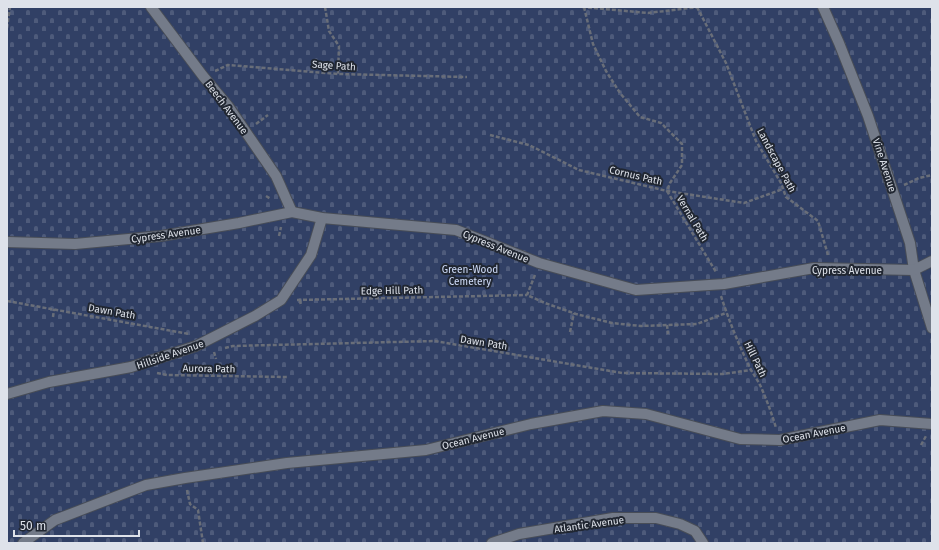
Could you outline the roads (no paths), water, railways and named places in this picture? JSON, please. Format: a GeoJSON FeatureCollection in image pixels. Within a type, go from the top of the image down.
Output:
{"type":"FeatureCollection","features":[{"type":"Feature","properties":{"kind":"lane","name":"Beech Avenue"},"geometry":{"type":"LineString","coordinates":[[151,7],[203,76],[228,106],[276,176],[292,212]]}},
{"type":"Feature","properties":{"kind":"lane","name":"Vine Avenue"},"geometry":{"type":"LineString","coordinates":[[823,7],[868,116],[910,243],[914,270],[932,328]]}},
{"type":"Feature","properties":{"kind":"lane","name":"Cypress Avenue"},"geometry":{"type":"LineString","coordinates":[[7,242],[75,244],[161,236],[239,223],[292,212],[322,218],[456,230],[539,263],[636,290],[724,284],[814,268],[914,270],[932,261]]}},
{"type":"Feature","properties":{"kind":"lane","name":"Hillside Avenue"},"geometry":{"type":"LineString","coordinates":[[7,394],[49,382],[131,367],[196,346],[255,316],[281,300],[311,255],[322,218]]}},
{"type":"Feature","properties":{"kind":"lane","name":"Ocean Avenue"},"geometry":{"type":"LineString","coordinates":[[23,543],[55,520],[146,485],[287,463],[426,450],[531,424],[603,411],[646,414],[740,439],[780,440],[880,420],[932,424]]}},
{"type":"Feature","properties":{"kind":"lane","name":"Atlantic Avenue"},"geometry":{"type":"LineString","coordinates":[[492,543],[520,534],[613,518],[656,518],[680,524],[695,531],[703,543]]}},
{"type":"Feature","properties":{"kind":"park label","name":"Green-Wood Cemetery"},"geometry":{"type":"Point","coordinates":[470,274]}}]}
